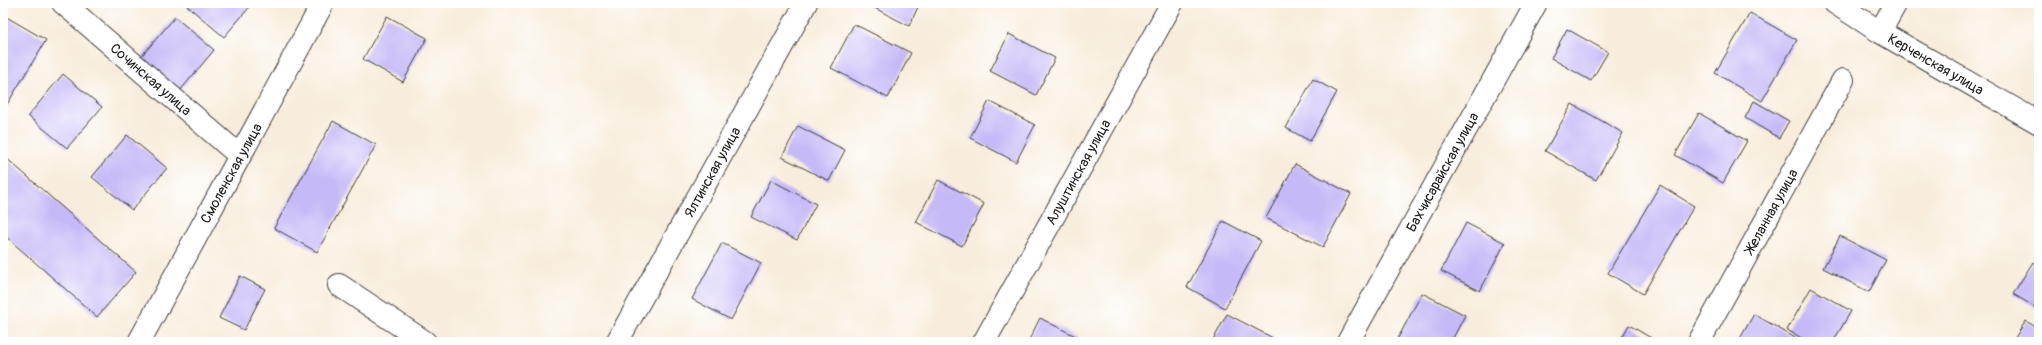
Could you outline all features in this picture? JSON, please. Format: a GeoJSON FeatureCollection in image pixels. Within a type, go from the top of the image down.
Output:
{"type":"FeatureCollection","features":[{"type":"Feature","properties":{"kind":"street","name":"Сочинская улица"},"geometry":{"type":"LineString","coordinates":[[63,3],[240,156]]}},
{"type":"Feature","properties":{"kind":"street","name":"Смоленская улица"},"geometry":{"type":"LineString","coordinates":[[139,342],[323,3]]}},
{"type":"Feature","properties":{"kind":"street","name":"Ялтинская улица"},"geometry":{"type":"LineString","coordinates":[[616,342],[806,3]]}},
{"type":"Feature","properties":{"kind":"street","name":"Алуштинская улица"},"geometry":{"type":"LineString","coordinates":[[984,342],[1172,3]]}},
{"type":"Feature","properties":{"kind":"street","name":"Бахчисарайская улица"},"geometry":{"type":"LineString","coordinates":[[1348,342],[1536,3]]}},
{"type":"Feature","properties":{"kind":"street","name":"Керченская улица"},"geometry":{"type":"LineString","coordinates":[[1834,3],[1880,32],[2039,123]]}},
{"type":"Feature","properties":{"kind":"street"},"geometry":{"type":"LineString","coordinates":[[1880,32],[1896,3]]}},
{"type":"Feature","properties":{"kind":"street","name":"Желанная улица"},"geometry":{"type":"LineString","coordinates":[[1699,342],[1842,80]]}},
{"type":"Feature","properties":{"kind":"street"},"geometry":{"type":"LineString","coordinates":[[339,286],[424,342]]}},
{"type":"Feature","properties":{"kind":"building"},"geometry":{"type":"Polygon","coordinates":[[[253,3],[224,37],[185,4],[253,3]]]}},
{"type":"Feature","properties":{"kind":"building"},"geometry":{"type":"Polygon","coordinates":[[[865,3],[920,3],[909,26],[865,3]]]}},
{"type":"Feature","properties":{"kind":"building"},"geometry":{"type":"Polygon","coordinates":[[[1750,13],[1797,40],[1762,101],[1715,73],[1750,13]]]}},
{"type":"Feature","properties":{"kind":"building"},"geometry":{"type":"Polygon","coordinates":[[[3,15],[46,40],[3,111],[3,15]]]}},
{"type":"Feature","properties":{"kind":"building"},"geometry":{"type":"Polygon","coordinates":[[[387,16],[427,38],[403,82],[363,59],[387,16]]]}},
{"type":"Feature","properties":{"kind":"building"},"geometry":{"type":"Polygon","coordinates":[[[175,17],[214,50],[179,92],[139,59],[175,17]]]}},
{"type":"Feature","properties":{"kind":"building"},"geometry":{"type":"Polygon","coordinates":[[[854,24],[911,53],[888,98],[831,68],[854,24]]]}},
{"type":"Feature","properties":{"kind":"building"},"geometry":{"type":"Polygon","coordinates":[[[1567,29],[1608,52],[1591,81],[1551,58],[1567,29]]]}},
{"type":"Feature","properties":{"kind":"building"},"geometry":{"type":"Polygon","coordinates":[[[1009,34],[1055,58],[1036,95],[990,71],[1009,34]]]}},
{"type":"Feature","properties":{"kind":"building"},"geometry":{"type":"Polygon","coordinates":[[[63,74],[102,107],[67,148],[28,116],[63,74]]]}},
{"type":"Feature","properties":{"kind":"building"},"geometry":{"type":"Polygon","coordinates":[[[1313,79],[1337,92],[1310,141],[1286,128],[1313,79]]]}},
{"type":"Feature","properties":{"kind":"building"},"geometry":{"type":"Polygon","coordinates":[[[989,101],[1035,125],[1016,162],[970,138],[989,101]]]}},
{"type":"Feature","properties":{"kind":"building"},"geometry":{"type":"Polygon","coordinates":[[[1754,101],[1789,121],[1779,138],[1745,118],[1754,101]]]}},
{"type":"Feature","properties":{"kind":"building"},"geometry":{"type":"Polygon","coordinates":[[[1572,104],[1623,133],[1596,180],[1545,151],[1572,104]]]}},
{"type":"Feature","properties":{"kind":"building"},"geometry":{"type":"Polygon","coordinates":[[[1699,113],[1747,141],[1723,183],[1675,155],[1699,113]]]}},
{"type":"Feature","properties":{"kind":"building"},"geometry":{"type":"Polygon","coordinates":[[[333,121],[376,145],[317,252],[274,228],[333,121]]]}},
{"type":"Feature","properties":{"kind":"building"},"geometry":{"type":"Polygon","coordinates":[[[798,126],[845,150],[829,181],[782,157],[798,126]]]}},
{"type":"Feature","properties":{"kind":"building"},"geometry":{"type":"Polygon","coordinates":[[[127,135],[167,168],[132,210],[92,177],[127,135]]]}},
{"type":"Feature","properties":{"kind":"building"},"geometry":{"type":"Polygon","coordinates":[[[4,156],[136,272],[97,317],[3,234],[4,156]]]}},
{"type":"Feature","properties":{"kind":"building"},"geometry":{"type":"Polygon","coordinates":[[[1295,164],[1351,194],[1323,247],[1266,218],[1295,164]]]}},
{"type":"Feature","properties":{"kind":"building"},"geometry":{"type":"Polygon","coordinates":[[[771,180],[816,204],[797,240],[751,217],[771,180]]]}},
{"type":"Feature","properties":{"kind":"building"},"geometry":{"type":"Polygon","coordinates":[[[938,180],[984,204],[962,246],[916,222],[938,180]]]}},
{"type":"Feature","properties":{"kind":"building"},"geometry":{"type":"Polygon","coordinates":[[[1660,185],[1694,206],[1643,294],[1608,273],[1660,185]]]}},
{"type":"Feature","properties":{"kind":"building"},"geometry":{"type":"Polygon","coordinates":[[[1223,221],[1261,241],[1225,308],[1187,287],[1223,221]]]}},
{"type":"Feature","properties":{"kind":"building"},"geometry":{"type":"Polygon","coordinates":[[[1466,223],[1505,243],[1480,291],[1441,271],[1466,223]]]}},
{"type":"Feature","properties":{"kind":"building"},"geometry":{"type":"Polygon","coordinates":[[[1840,236],[1886,260],[1869,292],[1823,268],[1840,236]]]}},
{"type":"Feature","properties":{"kind":"building"},"geometry":{"type":"Polygon","coordinates":[[[722,243],[761,263],[731,320],[692,299],[722,243]]]}},
{"type":"Feature","properties":{"kind":"building"},"geometry":{"type":"Polygon","coordinates":[[[2033,262],[2039,265],[2039,300],[2035,307],[2013,294],[2033,262]]]}},
{"type":"Feature","properties":{"kind":"building"},"geometry":{"type":"Polygon","coordinates":[[[240,276],[265,289],[244,330],[219,318],[240,276]]]}},
{"type":"Feature","properties":{"kind":"building"},"geometry":{"type":"Polygon","coordinates":[[[1811,288],[1851,311],[1833,342],[1809,342],[1787,330],[1811,288]]]}},
{"type":"Feature","properties":{"kind":"building"},"geometry":{"type":"Polygon","coordinates":[[[1422,293],[1465,315],[1451,342],[1400,342],[1397,340],[1422,293]]]}},
{"type":"Feature","properties":{"kind":"building"},"geometry":{"type":"Polygon","coordinates":[[[1227,314],[1273,338],[1271,342],[1212,342],[1227,314]]]}},
{"type":"Feature","properties":{"kind":"building"},"geometry":{"type":"Polygon","coordinates":[[[1754,314],[1802,342],[1738,342],[1754,314]]]}},
{"type":"Feature","properties":{"kind":"building"},"geometry":{"type":"Polygon","coordinates":[[[1040,318],[1087,342],[1028,342],[1040,318]]]}},
{"type":"Feature","properties":{"kind":"building"},"geometry":{"type":"Polygon","coordinates":[[[2026,321],[2039,329],[2039,342],[2012,342],[2026,321]]]}},
{"type":"Feature","properties":{"kind":"building"},"geometry":{"type":"Polygon","coordinates":[[[1629,325],[1658,342],[1619,342],[1629,325]]]}}]}
